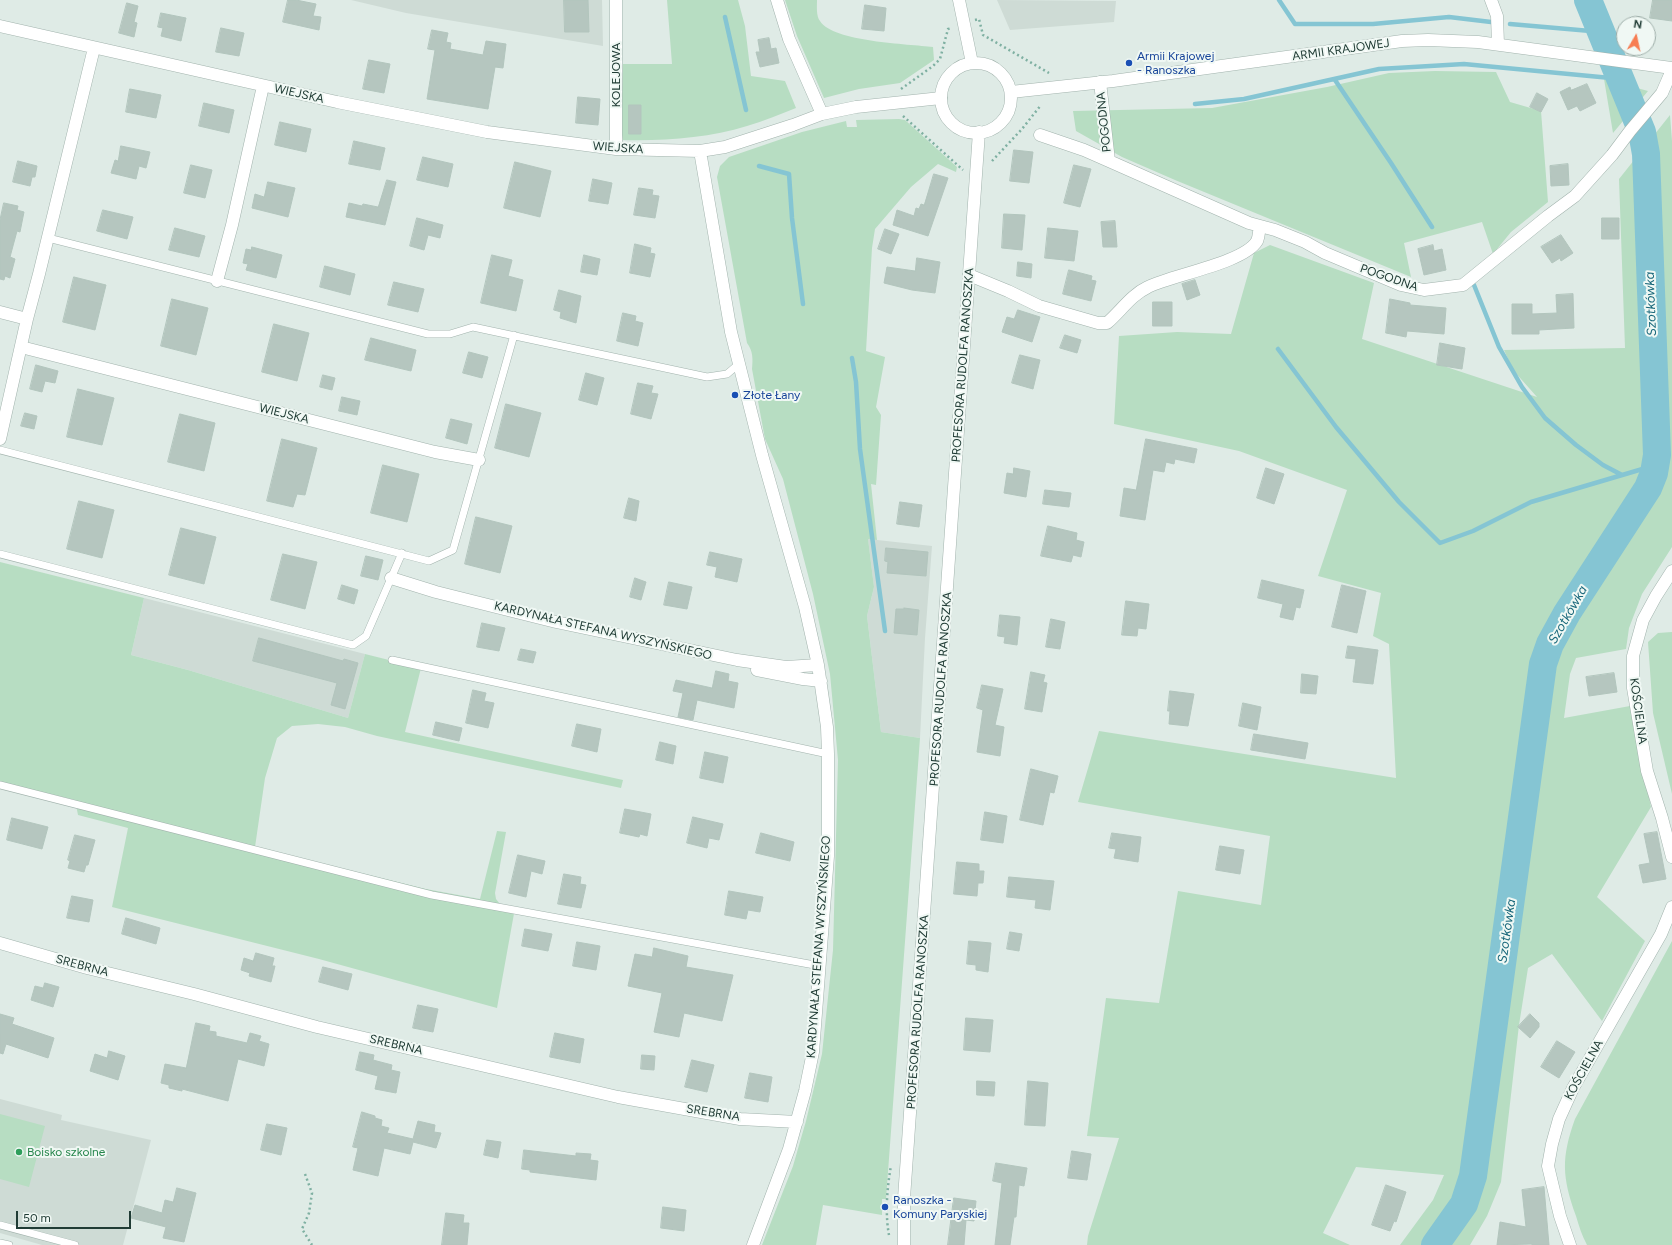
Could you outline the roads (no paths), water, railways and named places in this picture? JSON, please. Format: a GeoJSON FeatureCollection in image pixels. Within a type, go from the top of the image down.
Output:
{"type":"FeatureCollection","features":[{"type":"Feature","properties":{"kind":"street","name":"KOLEJOWA"},"geometry":{"type":"LineString","coordinates":[[616,0],[616,149]]}},
{"type":"Feature","properties":{"kind":"street"},"geometry":{"type":"LineString","coordinates":[[776,0],[789,39],[822,114]]}},
{"type":"Feature","properties":{"kind":"street"},"geometry":{"type":"LineString","coordinates":[[959,0],[972,63]]}},
{"type":"Feature","properties":{"kind":"street"},"geometry":{"type":"LineString","coordinates":[[1491,0],[1497,16],[1498,44]]}},
{"type":"Feature","properties":{"kind":"street","name":"WIEJSKA"},"geometry":{"type":"LineString","coordinates":[[0,26],[263,86],[487,132],[616,149],[700,151],[725,147],[822,114],[856,107],[941,98]]}},
{"type":"Feature","properties":{"kind":"street","name":"ARMII KRAJOWEJ"},"geometry":{"type":"LineString","coordinates":[[1011,92],[1100,82],[1402,41],[1428,40],[1498,44],[1632,62],[1672,69]]}},
{"type":"Feature","properties":{"kind":"street"},"geometry":{"type":"LineString","coordinates":[[0,439],[27,319],[94,48]]}},
{"type":"Feature","properties":{"kind":"street"},"geometry":{"type":"LineString","coordinates":[[983,63],[993,67],[1001,73],[1011,92],[1011,100],[1006,116],[995,127],[979,132],[968,132],[957,127],[943,110],[941,98],[942,88],[953,71],[962,65],[983,63]]}},
{"type":"Feature","properties":{"kind":"street","name":"POGODNA"},"geometry":{"type":"LineString","coordinates":[[1040,135],[1084,150],[1205,204],[1305,242],[1325,253],[1401,285],[1424,290],[1463,285],[1575,196],[1612,155],[1662,93],[1672,69]]}},
{"type":"Feature","properties":{"kind":"street","name":"POGODNA"},"geometry":{"type":"LineString","coordinates":[[1100,82],[1108,161]]}},
{"type":"Feature","properties":{"kind":"street"},"geometry":{"type":"LineString","coordinates":[[217,281],[232,225],[263,86]]}},
{"type":"Feature","properties":{"kind":"street","name":"PROFESORA RUDOLFA RANOSZKA"},"geometry":{"type":"LineString","coordinates":[[904,1245],[904,1198],[979,132]]}},
{"type":"Feature","properties":{"kind":"street"},"geometry":{"type":"LineString","coordinates":[[700,151],[731,332],[740,363]]}},
{"type":"Feature","properties":{"kind":"street"},"geometry":{"type":"LineString","coordinates":[[969,275],[1039,306],[1098,323],[1107,323],[1126,303],[1148,287],[1225,260],[1246,251],[1257,240],[1260,226]]}},
{"type":"Feature","properties":{"kind":"street"},"geometry":{"type":"LineString","coordinates":[[0,312],[27,319]]}},
{"type":"Feature","properties":{"kind":"street","name":"WIEJSKA"},"geometry":{"type":"LineString","coordinates":[[21,347],[435,452],[478,460]]}},
{"type":"Feature","properties":{"kind":"street","name":"KARDYNAŁA STEFANA WYSZYŃSKIEGO"},"geometry":{"type":"LineString","coordinates":[[740,363],[762,455],[805,608],[818,665],[828,754],[828,856],[813,1052],[805,1091],[789,1149],[753,1245]]}},
{"type":"Feature","properties":{"kind":"street","name":"KOŚCIELNA"},"geometry":{"type":"LineString","coordinates":[[1672,571],[1643,620],[1633,656],[1633,688],[1647,771],[1662,818],[1672,857]]}},
{"type":"Feature","properties":{"kind":"street","name":"KARDYNAŁA STEFANA WYSZYŃSKIEGO"},"geometry":{"type":"LineString","coordinates":[[391,578],[436,592],[556,622],[737,660],[786,667],[818,665]]}},
{"type":"Feature","properties":{"kind":"street"},"geometry":{"type":"LineString","coordinates":[[703,653],[735,665],[763,672],[821,681]]}},
{"type":"Feature","properties":{"kind":"street","name":"KOŚCIELNA"},"geometry":{"type":"LineString","coordinates":[[1570,1245],[1560,1216],[1548,1166],[1559,1118],[1573,1088],[1661,934],[1672,907]]}},
{"type":"Feature","properties":{"kind":"street","name":"SREBRNA"},"geometry":{"type":"LineString","coordinates":[[0,943],[87,968],[194,994],[317,1027],[618,1097],[740,1119],[797,1122]]}},
{"type":"Feature","properties":{"kind":"lane"},"geometry":{"type":"LineString","coordinates":[[48,238],[428,334],[450,334],[473,326],[707,377],[727,374],[740,363]]}},
{"type":"Feature","properties":{"kind":"lane"},"geometry":{"type":"LineString","coordinates":[[0,450],[429,561],[453,550],[514,335]]}},
{"type":"Feature","properties":{"kind":"lane"},"geometry":{"type":"LineString","coordinates":[[0,554],[353,645],[366,636],[402,553]]}},
{"type":"Feature","properties":{"kind":"lane"},"geometry":{"type":"LineString","coordinates":[[392,660],[828,754]]}},
{"type":"Feature","properties":{"kind":"lane"},"geometry":{"type":"LineString","coordinates":[[0,785],[432,895],[820,966]]}},
{"type":"Feature","properties":{"kind":"lane"},"geometry":{"type":"LineString","coordinates":[[0,1225],[75,1245]]}},
{"type":"Feature","properties":{"kind":"lane"},"geometry":{"type":"LineString","coordinates":[[0,1243],[8,1245]]}},
{"type":"Feature","properties":{"kind":"waterway"},"geometry":{"type":"LineString","coordinates":[[1279,0],[1295,24],[1373,24],[1449,17],[1491,22]]}},
{"type":"Feature","properties":{"kind":"waterway","name":"Szotkówka"},"geometry":{"type":"LineString","coordinates":[[1435,1245],[1464,1204],[1473,1176],[1543,664],[1550,644],[1567,613],[1648,488],[1654,473],[1657,455],[1646,154],[1642,132],[1588,0]]}},
{"type":"Feature","properties":{"kind":"waterway"},"geometry":{"type":"LineString","coordinates":[[725,17],[746,110]]}},
{"type":"Feature","properties":{"kind":"waterway"},"geometry":{"type":"LineString","coordinates":[[1510,24],[1602,32]]}},
{"type":"Feature","properties":{"kind":"waterway"},"geometry":{"type":"LineString","coordinates":[[1195,104],[1244,99],[1379,69],[1464,64],[1621,79]]}},
{"type":"Feature","properties":{"kind":"waterway"},"geometry":{"type":"LineString","coordinates":[[1335,80],[1432,227]]}},
{"type":"Feature","properties":{"kind":"waterway"},"geometry":{"type":"LineString","coordinates":[[759,166],[789,174],[792,218],[803,304]]}},
{"type":"Feature","properties":{"kind":"waterway"},"geometry":{"type":"LineString","coordinates":[[1474,285],[1499,347],[1522,387],[1545,418],[1576,445],[1603,465],[1622,475]]}},
{"type":"Feature","properties":{"kind":"waterway"},"geometry":{"type":"LineString","coordinates":[[1278,349],[1336,427],[1399,502],[1440,543],[1473,531],[1531,502],[1656,465]]}},
{"type":"Feature","properties":{"kind":"waterway"},"geometry":{"type":"LineString","coordinates":[[852,358],[856,382],[860,449],[885,631]]}},
{"type":"Feature","properties":{"kind":"place","name":"Armii Krajowej - Ranoszka"},"geometry":{"type":"Point","coordinates":[1129,63]}},
{"type":"Feature","properties":{"kind":"place","name":"Złote Łany"},"geometry":{"type":"Point","coordinates":[735,395]}},
{"type":"Feature","properties":{"kind":"place","name":"Boisko szkolne"},"geometry":{"type":"Point","coordinates":[19,1152]}},
{"type":"Feature","properties":{"kind":"place","name":"Ranoszka - Komuny Paryskiej"},"geometry":{"type":"Point","coordinates":[885,1207]}}]}
